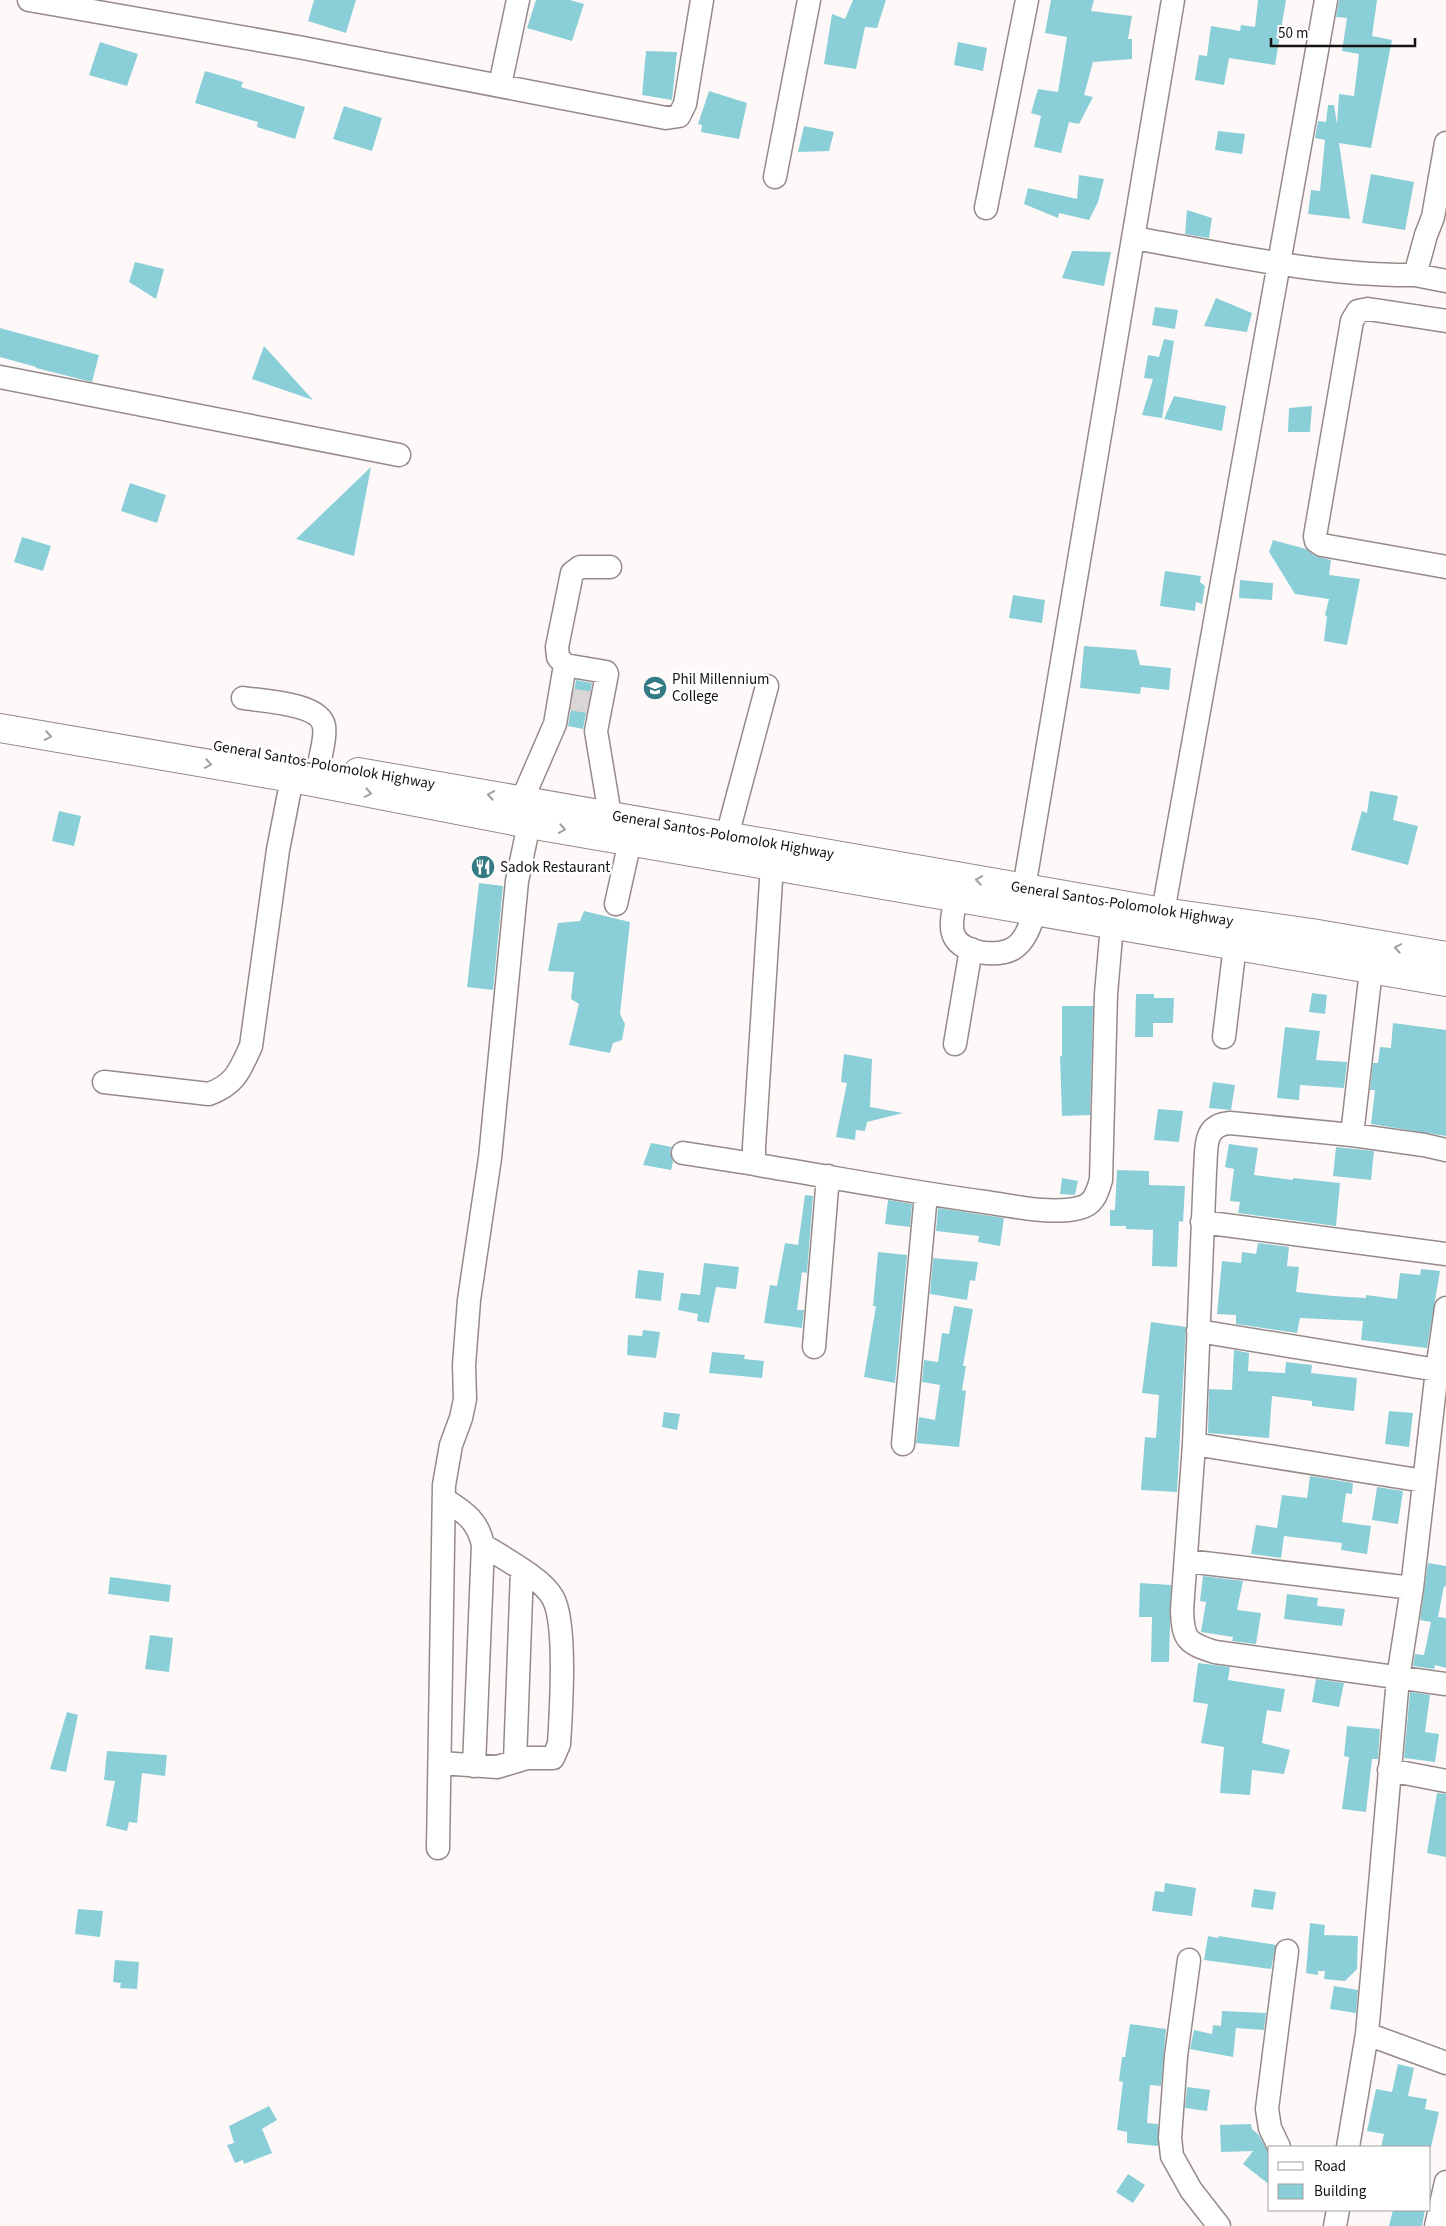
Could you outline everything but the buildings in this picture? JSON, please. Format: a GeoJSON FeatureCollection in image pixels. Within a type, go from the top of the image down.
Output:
{"type":"FeatureCollection","features":[{"type":"Feature","properties":{"kind":"highway","name":"General Santos-Polomolok Highway"},"geometry":{"type":"LineString","coordinates":[[0,709],[319,764],[525,812],[610,815],[727,836],[1029,900],[1163,912],[1446,956]]}},
{"type":"Feature","properties":{"kind":"highway"},"geometry":{"type":"LineString","coordinates":[[0,728],[292,778],[525,812],[630,841],[956,898],[1029,900],[1112,925],[1446,982]]}},
{"type":"Feature","properties":{"kind":"street"},"geometry":{"type":"LineString","coordinates":[[30,0],[289,45],[666,118],[679,116],[685,104],[702,0]]}},
{"type":"Feature","properties":{"kind":"street"},"geometry":{"type":"LineString","coordinates":[[500,85],[518,0]]}},
{"type":"Feature","properties":{"kind":"street"},"geometry":{"type":"LineString","coordinates":[[775,177],[809,0]]}},
{"type":"Feature","properties":{"kind":"street"},"geometry":{"type":"LineString","coordinates":[[986,208],[1027,0]]}},
{"type":"Feature","properties":{"kind":"street"},"geometry":{"type":"LineString","coordinates":[[956,898],[952,927],[953,935],[957,941],[971,949],[998,953],[1014,948],[1022,941],[1027,932],[1029,900],[1173,0]]}},
{"type":"Feature","properties":{"kind":"street"},"geometry":{"type":"LineString","coordinates":[[1163,912],[1326,0]]}},
{"type":"Feature","properties":{"kind":"street"},"geometry":{"type":"LineString","coordinates":[[1415,275],[1426,235],[1433,218],[1446,143]]}},
{"type":"Feature","properties":{"kind":"street"},"geometry":{"type":"LineString","coordinates":[[1134,238],[1279,263],[1361,274],[1415,275],[1446,280]]}},
{"type":"Feature","properties":{"kind":"street"},"geometry":{"type":"LineString","coordinates":[[1446,321],[1368,309],[1358,311],[1352,321],[1314,536],[1316,541],[1322,545],[1446,567]]}},
{"type":"Feature","properties":{"kind":"street"},"geometry":{"type":"LineString","coordinates":[[0,376],[399,455]]}},
{"type":"Feature","properties":{"kind":"street"},"geometry":{"type":"LineString","coordinates":[[610,567],[580,567],[572,573],[557,647],[558,657],[565,665],[606,672],[608,676],[597,704],[596,731],[610,815]]}},
{"type":"Feature","properties":{"kind":"street"},"geometry":{"type":"LineString","coordinates":[[438,1848],[441,1763],[444,1499],[451,1445],[461,1418],[465,1399],[464,1366],[469,1300],[490,1158],[525,812],[564,699],[565,665]]}},
{"type":"Feature","properties":{"kind":"street"},"geometry":{"type":"LineString","coordinates":[[727,836],[766,686]]}},
{"type":"Feature","properties":{"kind":"street"},"geometry":{"type":"LineString","coordinates":[[243,698],[305,708],[319,716],[324,724],[319,764]]}},
{"type":"Feature","properties":{"kind":"street"},"geometry":{"type":"LineString","coordinates":[[104,1082],[209,1094],[224,1088],[238,1072],[251,1046],[278,850],[292,778]]}},
{"type":"Feature","properties":{"kind":"street"},"geometry":{"type":"LineString","coordinates":[[616,904],[630,841]]}},
{"type":"Feature","properties":{"kind":"street"},"geometry":{"type":"LineString","coordinates":[[754,1164],[772,865]]}},
{"type":"Feature","properties":{"kind":"street"},"geometry":{"type":"LineString","coordinates":[[683,1153],[926,1194],[1042,1210],[1079,1208],[1093,1201],[1102,1180],[1106,994],[1112,925]]}},
{"type":"Feature","properties":{"kind":"street"},"geometry":{"type":"LineString","coordinates":[[1224,1037],[1235,945]]}},
{"type":"Feature","properties":{"kind":"street"},"geometry":{"type":"LineString","coordinates":[[955,1044],[971,949]]}},
{"type":"Feature","properties":{"kind":"street"},"geometry":{"type":"LineString","coordinates":[[1352,1135],[1371,970]]}},
{"type":"Feature","properties":{"kind":"street"},"geometry":{"type":"LineString","coordinates":[[1446,1150],[1352,1135],[1230,1123],[1215,1126],[1210,1132],[1202,1222],[1194,1444],[1182,1630],[1190,1641],[1200,1647],[1232,1654],[1446,1684]]}},
{"type":"Feature","properties":{"kind":"street"},"geometry":{"type":"LineString","coordinates":[[814,1347],[828,1176]]}},
{"type":"Feature","properties":{"kind":"street"},"geometry":{"type":"LineString","coordinates":[[902,1444],[926,1194]]}},
{"type":"Feature","properties":{"kind":"street"},"geometry":{"type":"LineString","coordinates":[[1202,1222],[1446,1254]]}},
{"type":"Feature","properties":{"kind":"street"},"geometry":{"type":"LineString","coordinates":[[1348,2146],[1367,2034],[1398,1678],[1412,1588],[1446,1308]]}},
{"type":"Feature","properties":{"kind":"street"},"geometry":{"type":"LineString","coordinates":[[1198,1331],[1437,1370]]}},
{"type":"Feature","properties":{"kind":"street"},"geometry":{"type":"LineString","coordinates":[[1194,1444],[1424,1481]]}},
{"type":"Feature","properties":{"kind":"street"},"geometry":{"type":"LineString","coordinates":[[444,1499],[472,1520],[480,1530],[483,1545],[474,1766]]}},
{"type":"Feature","properties":{"kind":"street"},"geometry":{"type":"LineString","coordinates":[[441,1763],[497,1767],[527,1758],[552,1758],[559,1744],[561,1637],[558,1611],[553,1597],[522,1570],[483,1545]]}},
{"type":"Feature","properties":{"kind":"street"},"geometry":{"type":"LineString","coordinates":[[1187,1561],[1412,1588]]}},
{"type":"Feature","properties":{"kind":"street"},"geometry":{"type":"LineString","coordinates":[[515,1761],[522,1570]]}},
{"type":"Feature","properties":{"kind":"street"},"geometry":{"type":"LineString","coordinates":[[1390,1770],[1446,1781]]}},
{"type":"Feature","properties":{"kind":"street"},"geometry":{"type":"LineString","coordinates":[[1279,2146],[1270,2128],[1267,2109],[1287,1950]]}},
{"type":"Feature","properties":{"kind":"street"},"geometry":{"type":"LineString","coordinates":[[1189,1960],[1176,2056],[1170,2138],[1172,2156],[1191,2190],[1219,2226]]}},
{"type":"Feature","properties":{"kind":"street"},"geometry":{"type":"LineString","coordinates":[[1367,2034],[1446,2063]]}},
{"type":"Feature","properties":{"kind":"street"},"geometry":{"type":"LineString","coordinates":[[1436,2226],[1446,2182]]}},
{"type":"Feature","properties":{"kind":"street"},"geometry":{"type":"LineString","coordinates":[[1335,2226],[1338,2211]]}},
{"type":"Feature","properties":{"kind":"tunnel"},"geometry":{"type":"LineString","coordinates":[[568,699],[594,703]]}},
{"type":"Feature","properties":{"kind":"place","name":"Phil Millennium College"},"geometry":{"type":"Point","coordinates":[655,688]}},
{"type":"Feature","properties":{"kind":"place","name":"Sadok Restaurant"},"geometry":{"type":"Point","coordinates":[483,867]}}]}
